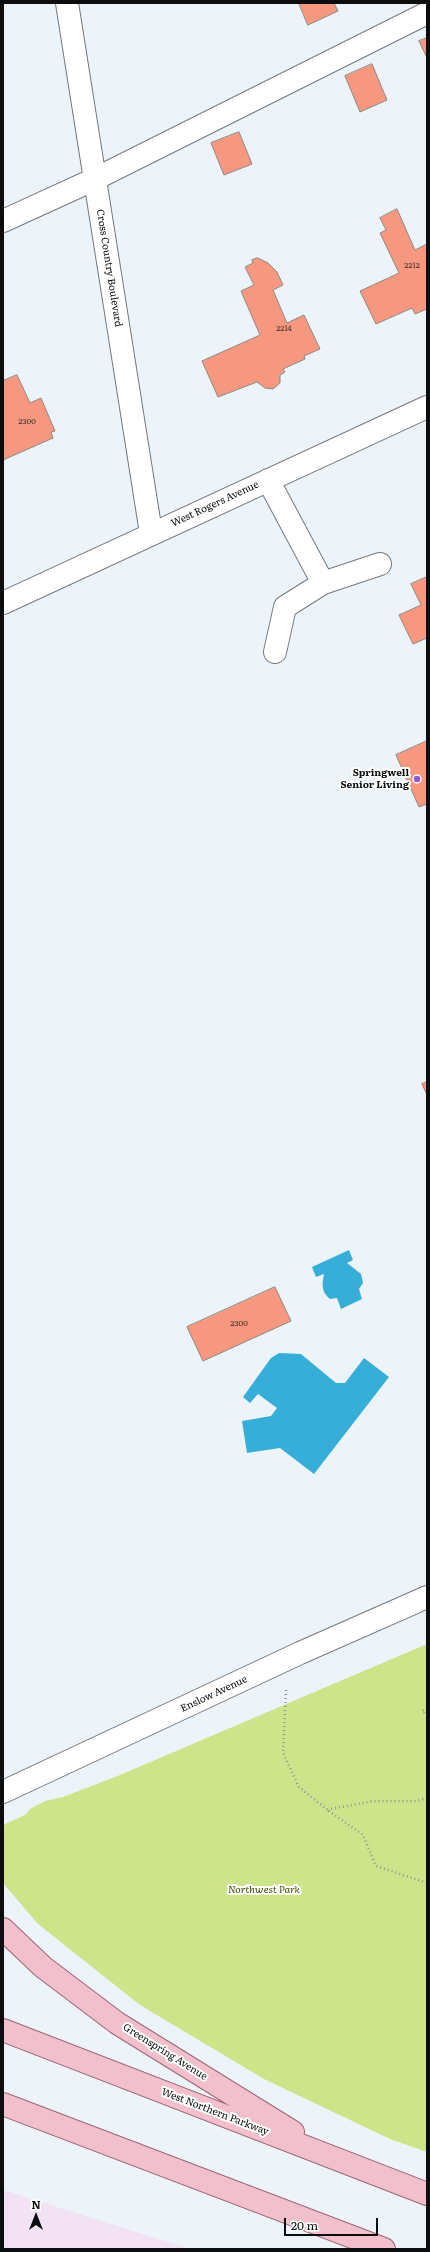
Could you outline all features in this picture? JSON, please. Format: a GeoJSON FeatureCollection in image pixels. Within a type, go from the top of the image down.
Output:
{"type":"FeatureCollection","features":[{"type":"Feature","properties":{"kind":"main road","name":"Greenspring Avenue"},"geometry":{"type":"LineString","coordinates":[[3,1929],[43,1967],[117,2023],[338,2160]]}},
{"type":"Feature","properties":{"kind":"main road","name":"West Northern Parkway"},"geometry":{"type":"LineString","coordinates":[[3,2030],[427,2194]]}},
{"type":"Feature","properties":{"kind":"main road"},"geometry":{"type":"LineString","coordinates":[[3,2104],[384,2249]]}},
{"type":"Feature","properties":{"kind":"street","name":"Cross Country Boulevard"},"geometry":{"type":"LineString","coordinates":[[68,3],[151,534]]}},
{"type":"Feature","properties":{"kind":"street"},"geometry":{"type":"LineString","coordinates":[[3,221],[95,179],[427,13]]}},
{"type":"Feature","properties":{"kind":"street","name":"West Rogers Avenue"},"geometry":{"type":"LineString","coordinates":[[3,603],[427,407]]}},
{"type":"Feature","properties":{"kind":"street"},"geometry":{"type":"LineString","coordinates":[[268,480],[323,583]]}},
{"type":"Feature","properties":{"kind":"street"},"geometry":{"type":"LineString","coordinates":[[275,652],[285,607],[323,583],[380,564]]}},
{"type":"Feature","properties":{"kind":"street","name":"Enslow Avenue"},"geometry":{"type":"LineString","coordinates":[[3,1792],[289,1659],[427,1597]]}},
{"type":"Feature","properties":{"kind":"path"},"geometry":{"type":"LineString","coordinates":[[289,1659],[282,1753],[299,1788],[363,1835],[376,1866],[427,1883]]}},
{"type":"Feature","properties":{"kind":"path"},"geometry":{"type":"LineString","coordinates":[[427,1708],[422,1711],[427,1715]]}},
{"type":"Feature","properties":{"kind":"path"},"geometry":{"type":"LineString","coordinates":[[329,1811],[330,1809],[374,1801],[416,1801],[427,1798]]}},
{"type":"Feature","properties":{"kind":"shaded area"},"geometry":{"type":"Polygon","coordinates":[[[3,2190],[191,2249],[3,2249],[3,2190]]]}},
{"type":"Feature","properties":{"kind":"green space","name":"Northwest Park"},"geometry":{"type":"Polygon","coordinates":[[[427,1644],[427,2152],[390,2139],[264,2079],[140,2005],[38,1924],[3,1883],[3,1825],[25,1815],[30,1809],[45,1801],[63,1797],[120,1775],[427,1644]]]}},
{"type":"Feature","properties":{"kind":"water"},"geometry":{"type":"Polygon","coordinates":[[[349,1250],[353,1260],[347,1263],[361,1274],[363,1283],[359,1289],[362,1299],[341,1309],[337,1298],[330,1299],[325,1294],[323,1284],[324,1274],[316,1277],[312,1267],[349,1250]]]}},
{"type":"Feature","properties":{"kind":"water"},"geometry":{"type":"Polygon","coordinates":[[[279,1353],[301,1354],[336,1383],[345,1383],[364,1358],[389,1377],[314,1474],[280,1448],[247,1453],[242,1421],[271,1416],[277,1408],[258,1394],[250,1403],[243,1397],[271,1358],[279,1353]]]}},
{"type":"Feature","properties":{"kind":"building"},"geometry":{"type":"Polygon","coordinates":[[[299,3],[334,3],[338,11],[308,25],[299,3]]]}},
{"type":"Feature","properties":{"kind":"building"},"geometry":{"type":"Polygon","coordinates":[[[427,38],[427,58],[419,41],[427,38]]]}},
{"type":"Feature","properties":{"kind":"building"},"geometry":{"type":"Polygon","coordinates":[[[372,64],[387,100],[360,112],[345,76],[372,64]]]}},
{"type":"Feature","properties":{"kind":"building"},"geometry":{"type":"Polygon","coordinates":[[[239,132],[252,164],[224,175],[211,143],[239,132]]]}},
{"type":"Feature","properties":{"kind":"building"},"geometry":{"type":"Polygon","coordinates":[[[397,209],[415,250],[427,244],[427,309],[415,314],[412,308],[376,324],[360,291],[399,273],[380,233],[386,230],[380,218],[397,209]]]}},
{"type":"Feature","properties":{"kind":"building"},"geometry":{"type":"Polygon","coordinates":[[[258,258],[268,263],[277,272],[283,285],[273,290],[287,323],[304,315],[320,349],[304,356],[305,359],[283,369],[285,372],[280,375],[280,383],[273,389],[265,388],[257,382],[218,397],[202,361],[260,335],[241,291],[254,285],[245,267],[253,263],[252,260],[258,258]]]}},
{"type":"Feature","properties":{"kind":"building"},"geometry":{"type":"Polygon","coordinates":[[[17,375],[30,403],[41,398],[55,431],[51,432],[53,438],[3,460],[3,381],[17,375]]]}},
{"type":"Feature","properties":{"kind":"building"},"geometry":{"type":"Polygon","coordinates":[[[427,577],[427,638],[413,644],[399,615],[421,605],[411,584],[427,577]]]}},
{"type":"Feature","properties":{"kind":"building","name":"Springwell Senior Living"},"geometry":{"type":"Polygon","coordinates":[[[427,741],[427,804],[419,807],[396,755],[427,741]]]}},
{"type":"Feature","properties":{"kind":"building"},"geometry":{"type":"Polygon","coordinates":[[[427,1082],[427,1095],[422,1084],[427,1082]]]}},
{"type":"Feature","properties":{"kind":"building"},"geometry":{"type":"Polygon","coordinates":[[[275,1287],[291,1321],[203,1361],[187,1327],[275,1287]]]}},
{"type":"Feature","properties":{"kind":"place","name":"Springwell Senior Living"},"geometry":{"type":"Point","coordinates":[417,779]}}]}
